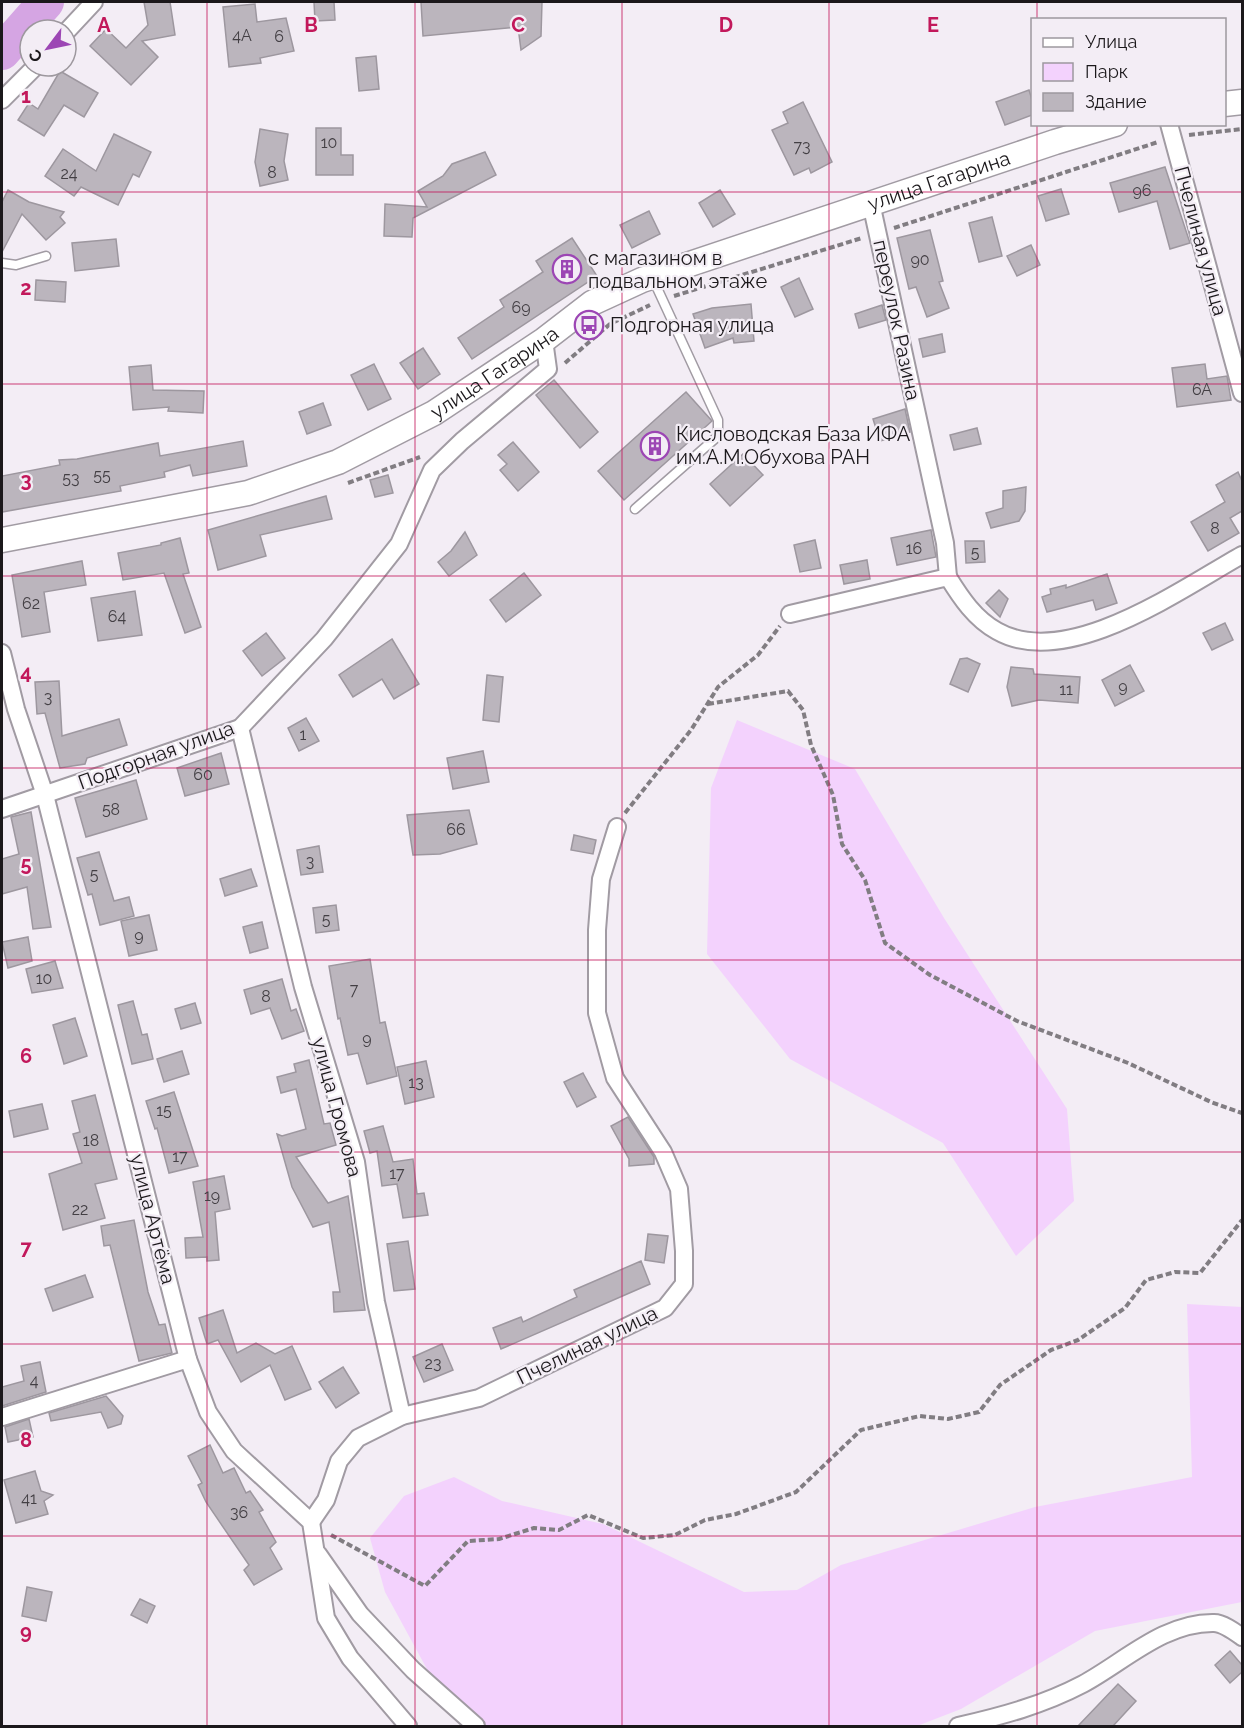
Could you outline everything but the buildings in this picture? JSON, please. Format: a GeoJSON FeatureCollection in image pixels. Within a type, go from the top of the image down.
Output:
{"type":"FeatureCollection","features":[{"type":"Feature","properties":{"kind":"street"},"geometry":{"type":"LineString","coordinates":[[78,19],[94,2]]}},
{"type":"Feature","properties":{"kind":"street"},"geometry":{"type":"LineString","coordinates":[[2,100],[24,78]]}},
{"type":"Feature","properties":{"kind":"street"},"geometry":{"type":"LineString","coordinates":[[1226,104],[1242,102]]}},
{"type":"Feature","properties":{"kind":"street","name":"улица Гагарина"},"geometry":{"type":"LineString","coordinates":[[2,540],[248,493],[338,462],[434,413],[544,340],[592,303],[652,277],[1108,126]]}},
{"type":"Feature","properties":{"kind":"street","name":"Пчелиная улица"},"geometry":{"type":"LineString","coordinates":[[1171,131],[1242,393]]}},
{"type":"Feature","properties":{"kind":"street","name":"переулок Разина"},"geometry":{"type":"LineString","coordinates":[[871,204],[945,543],[948,577]]}},
{"type":"Feature","properties":{"kind":"street","name":"Подгорная улица"},"geometry":{"type":"LineString","coordinates":[[2,809],[240,728],[324,639],[399,543],[432,470],[462,441],[548,369],[544,340]]}},
{"type":"Feature","properties":{"kind":"street"},"geometry":{"type":"LineString","coordinates":[[790,614],[948,577],[969,609],[998,632],[1036,643],[1079,638],[1109,628],[1242,555]]}},
{"type":"Feature","properties":{"kind":"street","name":"улица Артёма"},"geometry":{"type":"LineString","coordinates":[[2,653],[16,709],[45,795],[188,1359],[208,1412],[234,1451],[311,1524]]}},
{"type":"Feature","properties":{"kind":"street","name":"улица Громова"},"geometry":{"type":"LineString","coordinates":[[240,728],[303,987],[356,1162],[376,1302],[402,1416]]}},
{"type":"Feature","properties":{"kind":"street","name":"Пчелиная улица"},"geometry":{"type":"LineString","coordinates":[[402,1416],[479,1398],[664,1308],[684,1284],[679,1189],[663,1152],[615,1078],[597,1012],[597,930],[602,879],[617,827]]}},
{"type":"Feature","properties":{"kind":"street"},"geometry":{"type":"LineString","coordinates":[[2,1417],[188,1359]]}},
{"type":"Feature","properties":{"kind":"street"},"geometry":{"type":"LineString","coordinates":[[402,1416],[358,1438],[339,1461],[326,1500],[311,1524],[326,1618],[350,1658],[408,1726]]}},
{"type":"Feature","properties":{"kind":"street"},"geometry":{"type":"LineString","coordinates":[[315,1551],[360,1614],[413,1670],[476,1726]]}},
{"type":"Feature","properties":{"kind":"street"},"geometry":{"type":"LineString","coordinates":[[958,1726],[1021,1711],[1083,1684],[1139,1648],[1182,1627],[1216,1623],[1242,1637]]}},
{"type":"Feature","properties":{"kind":"lane"},"geometry":{"type":"LineString","coordinates":[[2,263],[16,265],[45,256]]}},
{"type":"Feature","properties":{"kind":"lane"},"geometry":{"type":"LineString","coordinates":[[635,509],[718,436],[718,420],[652,277]]}},
{"type":"Feature","properties":{"kind":"path"},"geometry":{"type":"LineString","coordinates":[[558,369],[610,324],[661,300],[879,233],[1171,131],[1242,129]]}},
{"type":"Feature","properties":{"kind":"path"},"geometry":{"type":"LineString","coordinates":[[338,486],[431,453]]}},
{"type":"Feature","properties":{"kind":"path"},"geometry":{"type":"LineString","coordinates":[[617,827],[627,808],[666,762],[718,687],[758,655],[790,614]]}},
{"type":"Feature","properties":{"kind":"path"},"geometry":{"type":"LineString","coordinates":[[708,704],[788,691],[803,710],[811,745],[833,795],[842,844],[865,880],[885,943],[930,975],[1017,1021],[1128,1063],[1211,1102],[1242,1113]]}},
{"type":"Feature","properties":{"kind":"path"},"geometry":{"type":"LineString","coordinates":[[311,1524],[425,1586],[468,1541],[499,1539],[534,1528],[559,1530],[588,1515],[643,1538],[675,1535],[705,1520],[736,1514],[796,1492],[861,1430],[920,1416],[948,1419],[979,1412],[1000,1384],[1051,1350],[1078,1340],[1125,1308],[1146,1280],[1175,1272],[1200,1274],[1242,1220]]}},
{"type":"Feature","properties":{"kind":"green space"},"geometry":{"type":"Polygon","coordinates":[[[737,720],[855,769],[944,918],[1067,1109],[1074,1201],[1016,1256],[943,1143],[790,1059],[707,954],[711,788],[737,720]]]}},
{"type":"Feature","properties":{"kind":"green space"},"geometry":{"type":"Polygon","coordinates":[[[1187,1304],[1242,1307],[1242,1602],[1095,1631],[961,1709],[917,1726],[467,1726],[440,1693],[385,1592],[370,1538],[404,1496],[454,1477],[502,1501],[603,1524],[744,1592],[797,1590],[841,1565],[1035,1507],[1192,1477],[1187,1304]]]}},
{"type":"Feature","properties":{"kind":"waterway"},"geometry":{"type":"LineString","coordinates":[[2,52],[46,2]]}},
{"type":"Feature","properties":{"kind":"place","name":"с магазином в подвальном этаже"},"geometry":{"type":"Point","coordinates":[567,269]}},
{"type":"Feature","properties":{"kind":"place","name":"Подгорная улица"},"geometry":{"type":"Point","coordinates":[589,325]}},
{"type":"Feature","properties":{"kind":"place","name":"Кисловодская База ИФА им.А.М.Обухова РАН"},"geometry":{"type":"Point","coordinates":[655,446]}}]}
